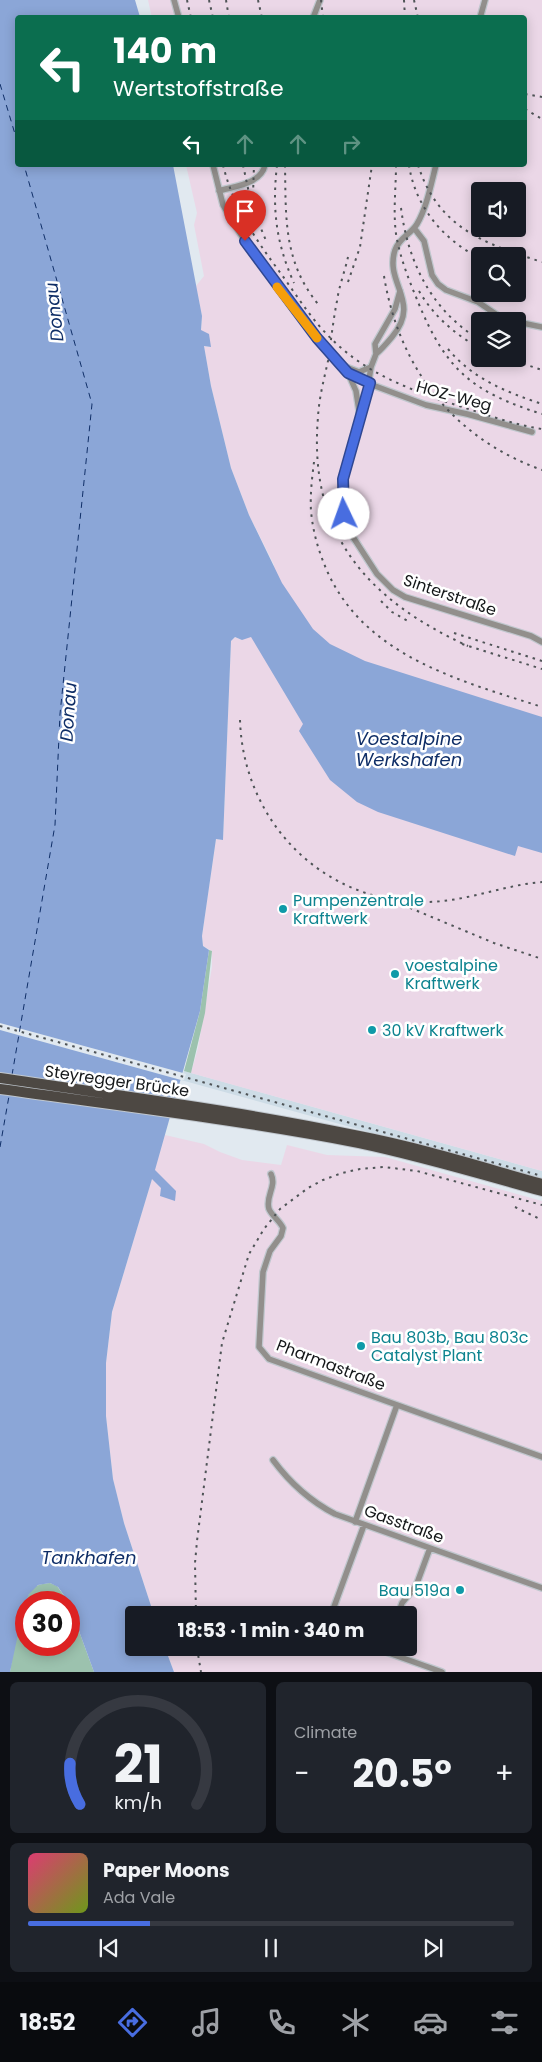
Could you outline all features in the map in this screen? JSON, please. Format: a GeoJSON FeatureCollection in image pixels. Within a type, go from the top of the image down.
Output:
{"type":"FeatureCollection","features":[{"type":"Feature","properties":{"kind":"main road","name":"Steyregger Brücke"},"geometry":{"type":"LineString","coordinates":[[0,1078],[229,1117]]}},
{"type":"Feature","properties":{"kind":"main road","name":"Steyregger Brücke"},"geometry":{"type":"LineString","coordinates":[[0,1089],[229,1117]]}},
{"type":"Feature","properties":{"kind":"main road"},"geometry":{"type":"LineString","coordinates":[[229,1117],[368,1138],[542,1184]]}},
{"type":"Feature","properties":{"kind":"main road"},"geometry":{"type":"LineString","coordinates":[[229,1117],[382,1148],[542,1191]]}},
{"type":"Feature","properties":{"kind":"street"},"geometry":{"type":"LineString","coordinates":[[174,0],[178,15]]}},
{"type":"Feature","properties":{"kind":"street"},"geometry":{"type":"LineString","coordinates":[[314,15],[320,0]]}},
{"type":"Feature","properties":{"kind":"street"},"geometry":{"type":"LineString","coordinates":[[481,15],[485,0]]}},
{"type":"Feature","properties":{"kind":"street"},"geometry":{"type":"LineString","coordinates":[[213,167],[223,205],[232,221],[303,320],[348,373],[358,398],[360,421]]}},
{"type":"Feature","properties":{"kind":"street"},"geometry":{"type":"LineString","coordinates":[[219,190],[256,179],[264,167]]}},
{"type":"Feature","properties":{"kind":"street"},"geometry":{"type":"LineString","coordinates":[[376,354],[403,322],[405,309],[394,265],[394,254],[398,244],[414,228],[420,217],[435,167]]}},
{"type":"Feature","properties":{"kind":"street"},"geometry":{"type":"LineString","coordinates":[[414,228],[424,242],[432,275],[438,284],[446,290],[478,302],[504,319],[542,327]]}},
{"type":"Feature","properties":{"kind":"street"},"geometry":{"type":"LineString","coordinates":[[376,354],[377,339],[395,308],[400,291]]}},
{"type":"Feature","properties":{"kind":"street","name":"Sinterstraße"},"geometry":{"type":"LineString","coordinates":[[376,354],[371,367],[370,383],[360,421],[343,479],[342,502],[344,514],[353,536],[376,574],[393,590],[405,597],[531,636],[542,642]]}},
{"type":"Feature","properties":{"kind":"street"},"geometry":{"type":"LineString","coordinates":[[343,365],[356,372],[362,372],[371,367]]}},
{"type":"Feature","properties":{"kind":"street","name":"HOZ-Weg"},"geometry":{"type":"LineString","coordinates":[[348,373],[438,409],[467,414],[532,432]]}},
{"type":"Feature","properties":{"kind":"street","name":"Pharmastraße"},"geometry":{"type":"LineString","coordinates":[[271,1174],[274,1186],[269,1208],[283,1228],[281,1236],[270,1251],[263,1272],[259,1347],[261,1351],[269,1359],[542,1457]]}},
{"type":"Feature","properties":{"kind":"street"},"geometry":{"type":"LineString","coordinates":[[355,1522],[397,1405]]}},
{"type":"Feature","properties":{"kind":"street","name":"Gasstraße"},"geometry":{"type":"LineString","coordinates":[[273,1460],[287,1477],[311,1499],[335,1514],[542,1588]]}},
{"type":"Feature","properties":{"kind":"street"},"geometry":{"type":"LineString","coordinates":[[334,1606],[364,1525]]}},
{"type":"Feature","properties":{"kind":"street"},"geometry":{"type":"LineString","coordinates":[[401,1606],[416,1586],[430,1548]]}},
{"type":"Feature","properties":{"kind":"street"},"geometry":{"type":"LineString","coordinates":[[403,1656],[442,1672]]}},
{"type":"Feature","properties":{"kind":"shaded area"},"geometry":{"type":"Polygon","coordinates":[[[148,0],[542,0],[542,1171],[191,1073],[198,1048],[212,967],[212,951],[203,946],[202,936],[216,839],[223,840],[231,641],[235,637],[242,640],[274,565],[249,515],[231,468],[211,386],[204,346],[210,347],[201,331],[202,316],[196,286],[204,276],[194,225],[197,213],[186,167],[527,167],[527,15],[151,15],[148,0]]]}},
{"type":"Feature","properties":{"kind":"shaded area"},"geometry":{"type":"Polygon","coordinates":[[[184,1071],[542,1171],[542,1180],[181,1080],[184,1071]]]}},
{"type":"Feature","properties":{"kind":"shaded area"},"geometry":{"type":"Polygon","coordinates":[[[165,1135],[204,1144],[242,1160],[281,1165],[287,1145],[327,1155],[385,1157],[542,1201],[542,1672],[174,1672],[168,1656],[417,1656],[417,1606],[151,1606],[124,1523],[113,1479],[106,1416],[106,1363],[112,1312],[165,1135]]]}},
{"type":"Feature","properties":{"kind":"green space"},"geometry":{"type":"Polygon","coordinates":[[[209,950],[212,951],[205,1013],[191,1073],[184,1071],[200,1011],[209,950]]]}},
{"type":"Feature","properties":{"kind":"green space"},"geometry":{"type":"Polygon","coordinates":[[[50,1583],[57,1586],[60,1591],[31,1591],[40,1585],[50,1583]]]}},
{"type":"Feature","properties":{"kind":"green space"},"geometry":{"type":"Polygon","coordinates":[[[80,1634],[94,1672],[10,1672],[15,1644],[15,1656],[80,1656],[80,1634]]]}},
{"type":"Feature","properties":{"kind":"water"},"geometry":{"type":"Polygon","coordinates":[[[0,0],[135,0],[139,15],[15,15],[15,167],[173,167],[202,316],[201,330],[209,334],[211,347],[204,346],[211,386],[231,468],[249,515],[282,583],[313,629],[330,644],[365,661],[542,717],[542,853],[518,846],[515,856],[378,812],[357,802],[330,780],[299,731],[303,724],[251,637],[242,640],[235,637],[231,641],[223,840],[216,839],[202,936],[203,946],[209,950],[200,1011],[155,1170],[176,1191],[175,1201],[160,1196],[161,1188],[152,1179],[112,1312],[106,1363],[106,1416],[113,1479],[124,1523],[151,1606],[125,1606],[125,1656],[168,1656],[174,1672],[94,1672],[80,1634],[80,1591],[61,1591],[58,1587],[50,1583],[38,1585],[32,1591],[15,1591],[15,1648],[10,1672],[0,1672],[0,0]]]}},
{"type":"Feature","properties":{"kind":"pier"},"geometry":{"type":"Polygon","coordinates":[[[0,1023],[186,1074],[184,1080],[181,1080],[0,1030],[0,1023]]]}},
{"type":"Feature","properties":{"kind":"ferry route"},"geometry":{"type":"LineString","coordinates":[[0,84],[15,134]]}},
{"type":"Feature","properties":{"kind":"ferry route"},"geometry":{"type":"LineString","coordinates":[[12,1075],[55,825],[60,714],[92,404],[25,167]]}},
{"type":"Feature","properties":{"kind":"ferry route"},"geometry":{"type":"LineString","coordinates":[[0,1147],[9,1096]]}},
{"type":"Feature","properties":{"kind":"railway"},"geometry":{"type":"LineString","coordinates":[[187,0],[190,15]]}},
{"type":"Feature","properties":{"kind":"railway"},"geometry":{"type":"LineString","coordinates":[[209,0],[212,15]]}},
{"type":"Feature","properties":{"kind":"railway"},"geometry":{"type":"LineString","coordinates":[[226,0],[228,15]]}},
{"type":"Feature","properties":{"kind":"railway"},"geometry":{"type":"LineString","coordinates":[[258,0],[261,15]]}},
{"type":"Feature","properties":{"kind":"railway"},"geometry":{"type":"LineString","coordinates":[[321,0],[323,15]]}},
{"type":"Feature","properties":{"kind":"railway"},"geometry":{"type":"LineString","coordinates":[[404,0],[405,15]]}},
{"type":"Feature","properties":{"kind":"railway"},"geometry":{"type":"LineString","coordinates":[[414,0],[417,15]]}},
{"type":"Feature","properties":{"kind":"railway"},"geometry":{"type":"LineString","coordinates":[[527,94],[542,97]]}},
{"type":"Feature","properties":{"kind":"railway"},"geometry":{"type":"LineString","coordinates":[[527,110],[542,119]]}},
{"type":"Feature","properties":{"kind":"railway"},"geometry":{"type":"LineString","coordinates":[[224,167],[232,194],[245,221],[310,315],[337,344],[369,368],[404,386],[492,416],[542,429]]}},
{"type":"Feature","properties":{"kind":"railway"},"geometry":{"type":"LineString","coordinates":[[243,167],[252,207],[267,243]]}},
{"type":"Feature","properties":{"kind":"railway"},"geometry":{"type":"LineString","coordinates":[[253,195],[254,167]]}},
{"type":"Feature","properties":{"kind":"railway"},"geometry":{"type":"LineString","coordinates":[[277,167],[275,211],[279,240],[294,283]]}},
{"type":"Feature","properties":{"kind":"railway"},"geometry":{"type":"LineString","coordinates":[[285,167],[287,220],[292,255],[307,288],[318,304]]}},
{"type":"Feature","properties":{"kind":"railway"},"geometry":{"type":"LineString","coordinates":[[348,282],[360,247],[372,167]]}},
{"type":"Feature","properties":{"kind":"railway"},"geometry":{"type":"LineString","coordinates":[[396,167],[395,217],[398,243],[405,269],[415,294],[439,345],[451,362],[479,387],[497,397],[542,414]]}},
{"type":"Feature","properties":{"kind":"railway"},"geometry":{"type":"LineString","coordinates":[[409,167],[412,180],[424,208],[454,242],[471,253]]}},
{"type":"Feature","properties":{"kind":"railway"},"geometry":{"type":"LineString","coordinates":[[419,167],[427,187],[451,219],[483,240],[542,262]]}},
{"type":"Feature","properties":{"kind":"railway"},"geometry":{"type":"LineString","coordinates":[[401,208],[410,248],[425,284],[448,315],[471,334]]}},
{"type":"Feature","properties":{"kind":"railway"},"geometry":{"type":"LineString","coordinates":[[348,257],[338,295],[318,417],[317,458],[323,495],[334,528],[351,558],[374,584],[401,607],[432,628],[468,646]]}},
{"type":"Feature","properties":{"kind":"railway"},"geometry":{"type":"LineString","coordinates":[[384,276],[391,309],[402,341],[417,369],[435,396],[457,419],[482,439],[510,456],[542,470]]}},
{"type":"Feature","properties":{"kind":"railway"},"geometry":{"type":"LineString","coordinates":[[419,291],[445,324],[471,342]]}},
{"type":"Feature","properties":{"kind":"railway"},"geometry":{"type":"LineString","coordinates":[[448,349],[468,369],[479,376],[516,395],[542,404]]}},
{"type":"Feature","properties":{"kind":"railway"},"geometry":{"type":"LineString","coordinates":[[526,365],[542,370]]}},
{"type":"Feature","properties":{"kind":"railway"},"geometry":{"type":"LineString","coordinates":[[314,462],[311,511],[319,550],[328,573],[345,602],[366,626],[391,645],[419,662],[480,687],[542,707]]}},
{"type":"Feature","properties":{"kind":"railway"},"geometry":{"type":"LineString","coordinates":[[381,601],[392,612],[411,623]]}},
{"type":"Feature","properties":{"kind":"railway"},"geometry":{"type":"LineString","coordinates":[[454,633],[542,661]]}},
{"type":"Feature","properties":{"kind":"railway"},"geometry":{"type":"LineString","coordinates":[[462,644],[542,669]]}},
{"type":"Feature","properties":{"kind":"railway"},"geometry":{"type":"LineString","coordinates":[[240,720],[245,757],[256,791],[273,822],[296,850],[323,872],[354,889],[389,899],[426,902],[456,899],[513,886],[542,882]]}},
{"type":"Feature","properties":{"kind":"railway"},"geometry":{"type":"LineString","coordinates":[[403,905],[494,943],[542,959]]}},
{"type":"Feature","properties":{"kind":"railway"},"geometry":{"type":"LineString","coordinates":[[0,1026],[542,1176]]}},
{"type":"Feature","properties":{"kind":"railway"},"geometry":{"type":"LineString","coordinates":[[196,1606],[195,1563],[197,1541],[222,1343],[249,1254],[264,1229],[280,1209],[308,1188],[323,1180],[360,1169],[384,1167],[417,1171],[542,1205]]}},
{"type":"Feature","properties":{"kind":"railway"},"geometry":{"type":"LineString","coordinates":[[515,1207],[542,1220]]}},
{"type":"Feature","properties":{"kind":"railway"},"geometry":{"type":"LineString","coordinates":[[198,1656],[201,1672]]}},
{"type":"Feature","properties":{"kind":"slow traffic"},"geometry":{"type":"LineString","coordinates":[[277,287],[317,338]]}},
{"type":"Feature","properties":{"kind":"place","name":"Pumpenzentrale Kraftwerk"},"geometry":{"type":"Point","coordinates":[283,909]}},
{"type":"Feature","properties":{"kind":"place","name":"voestalpine Kraftwerk"},"geometry":{"type":"Point","coordinates":[395,974]}},
{"type":"Feature","properties":{"kind":"place","name":"30 kV Kraftwerk"},"geometry":{"type":"Point","coordinates":[372,1030]}},
{"type":"Feature","properties":{"kind":"place","name":"Bau 803b, Bau 803c Catalyst Plant"},"geometry":{"type":"Point","coordinates":[361,1346]}},
{"type":"Feature","properties":{"kind":"place","name":"Bau 519a"},"geometry":{"type":"Point","coordinates":[460,1590]}},
{"type":"Feature","properties":{"kind":"route"},"geometry":{"type":"LineString","coordinates":[[245,241],[317,338],[343,365],[348,373],[359,380],[370,383],[343,479],[342,502],[344,514]]}},
{"type":"Feature","properties":{"kind":"water label","name":"Donau"},"geometry":{"type":"Point","coordinates":[54,312]}},
{"type":"Feature","properties":{"kind":"water label","name":"Donau"},"geometry":{"type":"Point","coordinates":[68,712]}},
{"type":"Feature","properties":{"kind":"water label","name":"Voestalpine Werkshafen"},"geometry":{"type":"Point","coordinates":[409,748]}},
{"type":"Feature","properties":{"kind":"water label","name":"Tankhafen"},"geometry":{"type":"Point","coordinates":[89,1557]}}]}
